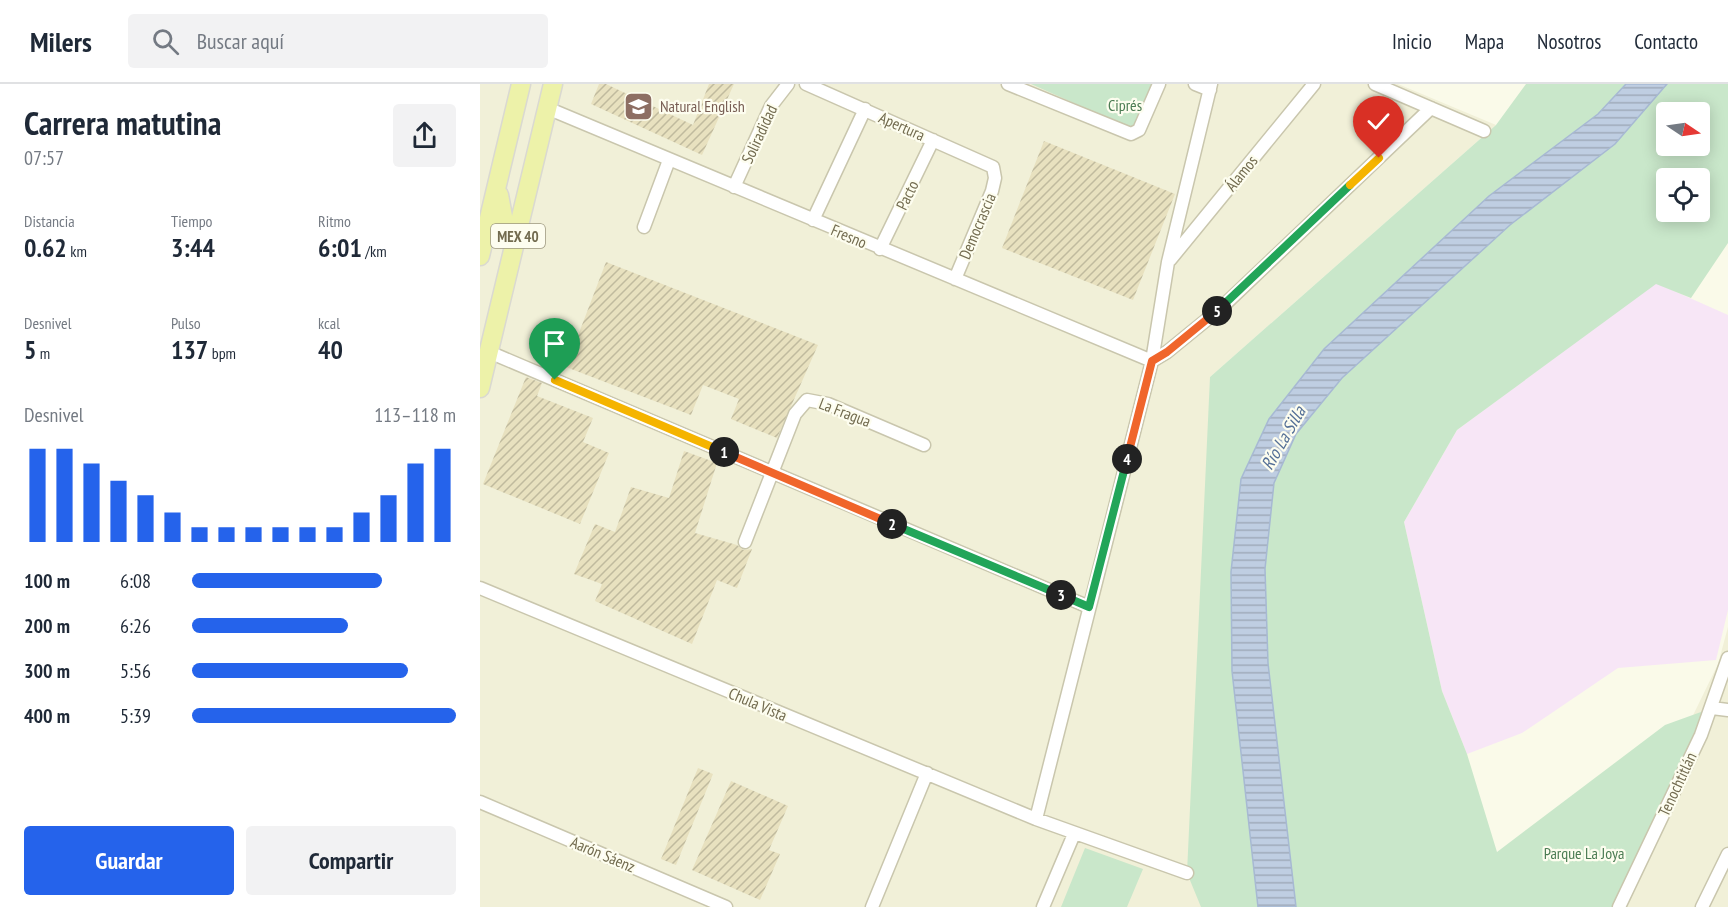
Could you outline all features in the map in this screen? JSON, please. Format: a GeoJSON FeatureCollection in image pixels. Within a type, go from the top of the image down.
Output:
{"type":"FeatureCollection","features":[{"type":"Feature","properties":{"kind":"main road","name":"MEX 40"},"geometry":{"type":"LineString","coordinates":[[480,256],[520,84]]}},
{"type":"Feature","properties":{"kind":"main road","name":"MEX 40"},"geometry":{"type":"LineString","coordinates":[[480,387],[520,230],[553,84]]}},
{"type":"Feature","properties":{"kind":"main road"},"geometry":{"type":"LineString","coordinates":[[498,184],[502,219],[506,224],[520,230]]}},
{"type":"Feature","properties":{"kind":"street","name":"Soliradidad"},"geometry":{"type":"LineString","coordinates":[[734,187],[771,106],[788,84]]}},
{"type":"Feature","properties":{"kind":"street","name":"Apertura"},"geometry":{"type":"LineString","coordinates":[[806,84],[990,164],[995,173]]}},
{"type":"Feature","properties":{"kind":"street"},"geometry":{"type":"LineString","coordinates":[[1008,84],[1122,132],[1135,134],[1141,127],[1159,84]]}},
{"type":"Feature","properties":{"kind":"street"},"geometry":{"type":"LineString","coordinates":[[1187,873],[1036,819],[1152,361],[1168,262],[1211,87],[1195,84]]}},
{"type":"Feature","properties":{"kind":"street","name":"Álamos"},"geometry":{"type":"LineString","coordinates":[[1168,262],[1314,84]]}},
{"type":"Feature","properties":{"kind":"street"},"geometry":{"type":"LineString","coordinates":[[1375,84],[1484,130]]}},
{"type":"Feature","properties":{"kind":"street","name":"Fresno"},"geometry":{"type":"LineString","coordinates":[[547,108],[1152,361]]}},
{"type":"Feature","properties":{"kind":"street"},"geometry":{"type":"LineString","coordinates":[[1152,361],[1167,352],[1221,308],[1431,108]]}},
{"type":"Feature","properties":{"kind":"street"},"geometry":{"type":"LineString","coordinates":[[813,220],[865,110]]}},
{"type":"Feature","properties":{"kind":"street","name":"Pacto"},"geometry":{"type":"LineString","coordinates":[[880,249],[933,140]]}},
{"type":"Feature","properties":{"kind":"street"},"geometry":{"type":"LineString","coordinates":[[644,227],[669,160]]}},
{"type":"Feature","properties":{"kind":"street","name":"Democrascia"},"geometry":{"type":"LineString","coordinates":[[955,279],[992,191],[995,173]]}},
{"type":"Feature","properties":{"kind":"street"},"geometry":{"type":"LineString","coordinates":[[489,352],[1089,607]]}},
{"type":"Feature","properties":{"kind":"street","name":"La Fragua"},"geometry":{"type":"LineString","coordinates":[[745,542],[795,414],[807,400],[828,404],[924,445]]}},
{"type":"Feature","properties":{"kind":"street","name":"Chula Vista"},"geometry":{"type":"LineString","coordinates":[[480,588],[1036,819]]}},
{"type":"Feature","properties":{"kind":"street","name":"Tenochtitlán"},"geometry":{"type":"LineString","coordinates":[[1619,907],[1712,708],[1728,658]]}},
{"type":"Feature","properties":{"kind":"street"},"geometry":{"type":"LineString","coordinates":[[1712,708],[1728,710]]}},
{"type":"Feature","properties":{"kind":"street"},"geometry":{"type":"LineString","coordinates":[[872,907],[927,773]]}},
{"type":"Feature","properties":{"kind":"street","name":"Aarón Sáenz"},"geometry":{"type":"LineString","coordinates":[[480,802],[726,907]]}},
{"type":"Feature","properties":{"kind":"street"},"geometry":{"type":"LineString","coordinates":[[1043,907],[1074,834]]}},
{"type":"Feature","properties":{"kind":"street"},"geometry":{"type":"LineString","coordinates":[[1702,907],[1728,854]]}},
{"type":"Feature","properties":{"kind":"shaded area"},"geometry":{"type":"Polygon","coordinates":[[[480,84],[1398,84],[1496,125],[1210,377],[1206,907],[480,907],[480,84]]]}},
{"type":"Feature","properties":{"kind":"shaded area"},"geometry":{"type":"Polygon","coordinates":[[[1656,283],[1728,315],[1728,610],[1716,660],[1618,668],[1522,733],[1467,754],[1442,691],[1404,522],[1457,430],[1656,283]]]}},
{"type":"Feature","properties":{"kind":"shaded area"},"geometry":{"type":"Polygon","coordinates":[[[1728,627],[1728,907],[1611,907],[1662,779],[1718,664],[1728,627]]]}},
{"type":"Feature","properties":{"kind":"green space","name":"Ciprés"},"geometry":{"type":"Polygon","coordinates":[[[1031,84],[1155,84],[1137,131],[1031,84]]]}},
{"type":"Feature","properties":{"kind":"green space","name":"Parque La Joya"},"geometry":{"type":"Polygon","coordinates":[[[1526,84],[1728,84],[1728,243],[1691,298],[1656,284],[1457,430],[1404,522],[1442,691],[1467,754],[1497,852],[1665,725],[1712,708],[1620,907],[1201,907],[1187,873],[1210,377],[1496,125],[1526,84]]]}},
{"type":"Feature","properties":{"kind":"green space"},"geometry":{"type":"Polygon","coordinates":[[[1085,848],[1143,869],[1127,907],[1061,907],[1085,848]]]}},
{"type":"Feature","properties":{"kind":"water","name":"Río La Silla"},"geometry":{"type":"Polygon","coordinates":[[[1626,84],[1667,84],[1615,144],[1510,225],[1342,378],[1296,434],[1274,483],[1265,569],[1268,663],[1296,907],[1258,907],[1232,671],[1231,572],[1241,479],[1269,419],[1324,349],[1489,196],[1598,114],[1626,84]]]}},
{"type":"Feature","properties":{"kind":"building"},"geometry":{"type":"Polygon","coordinates":[[[599,84],[606,84],[693,125],[709,84],[734,84],[702,155],[591,104],[599,84]]]}},
{"type":"Feature","properties":{"kind":"building"},"geometry":{"type":"Polygon","coordinates":[[[1044,141],[1175,194],[1133,300],[1002,248],[1044,141]]]}},
{"type":"Feature","properties":{"kind":"building"},"geometry":{"type":"Polygon","coordinates":[[[606,262],[818,345],[777,438],[731,419],[739,399],[703,385],[691,415],[566,367],[606,262]]]}},
{"type":"Feature","properties":{"kind":"building"},"geometry":{"type":"Polygon","coordinates":[[[526,377],[542,383],[537,396],[593,418],[583,442],[609,453],[580,524],[483,484],[526,377]]]}},
{"type":"Feature","properties":{"kind":"building"},"geometry":{"type":"Polygon","coordinates":[[[684,451],[717,463],[695,533],[737,545],[743,550],[752,549],[737,588],[717,580],[692,644],[595,601],[602,584],[574,574],[595,524],[615,532],[631,487],[669,498],[684,451]]]}},
{"type":"Feature","properties":{"kind":"building"},"geometry":{"type":"Polygon","coordinates":[[[698,768],[713,774],[676,865],[661,859],[698,768]]]}},
{"type":"Feature","properties":{"kind":"building"},"geometry":{"type":"Polygon","coordinates":[[[731,781],[788,806],[769,850],[780,854],[760,900],[692,870],[731,781]]]}},
{"type":"Feature","properties":{"kind":"place","name":"Natural English"},"geometry":{"type":"Point","coordinates":[639,106]}},
{"type":"Feature","properties":{"kind":"route"},"geometry":{"type":"LineString","coordinates":[[555,380],[1089,607],[1152,361],[1167,352],[1221,308],[1379,158]]}}]}
